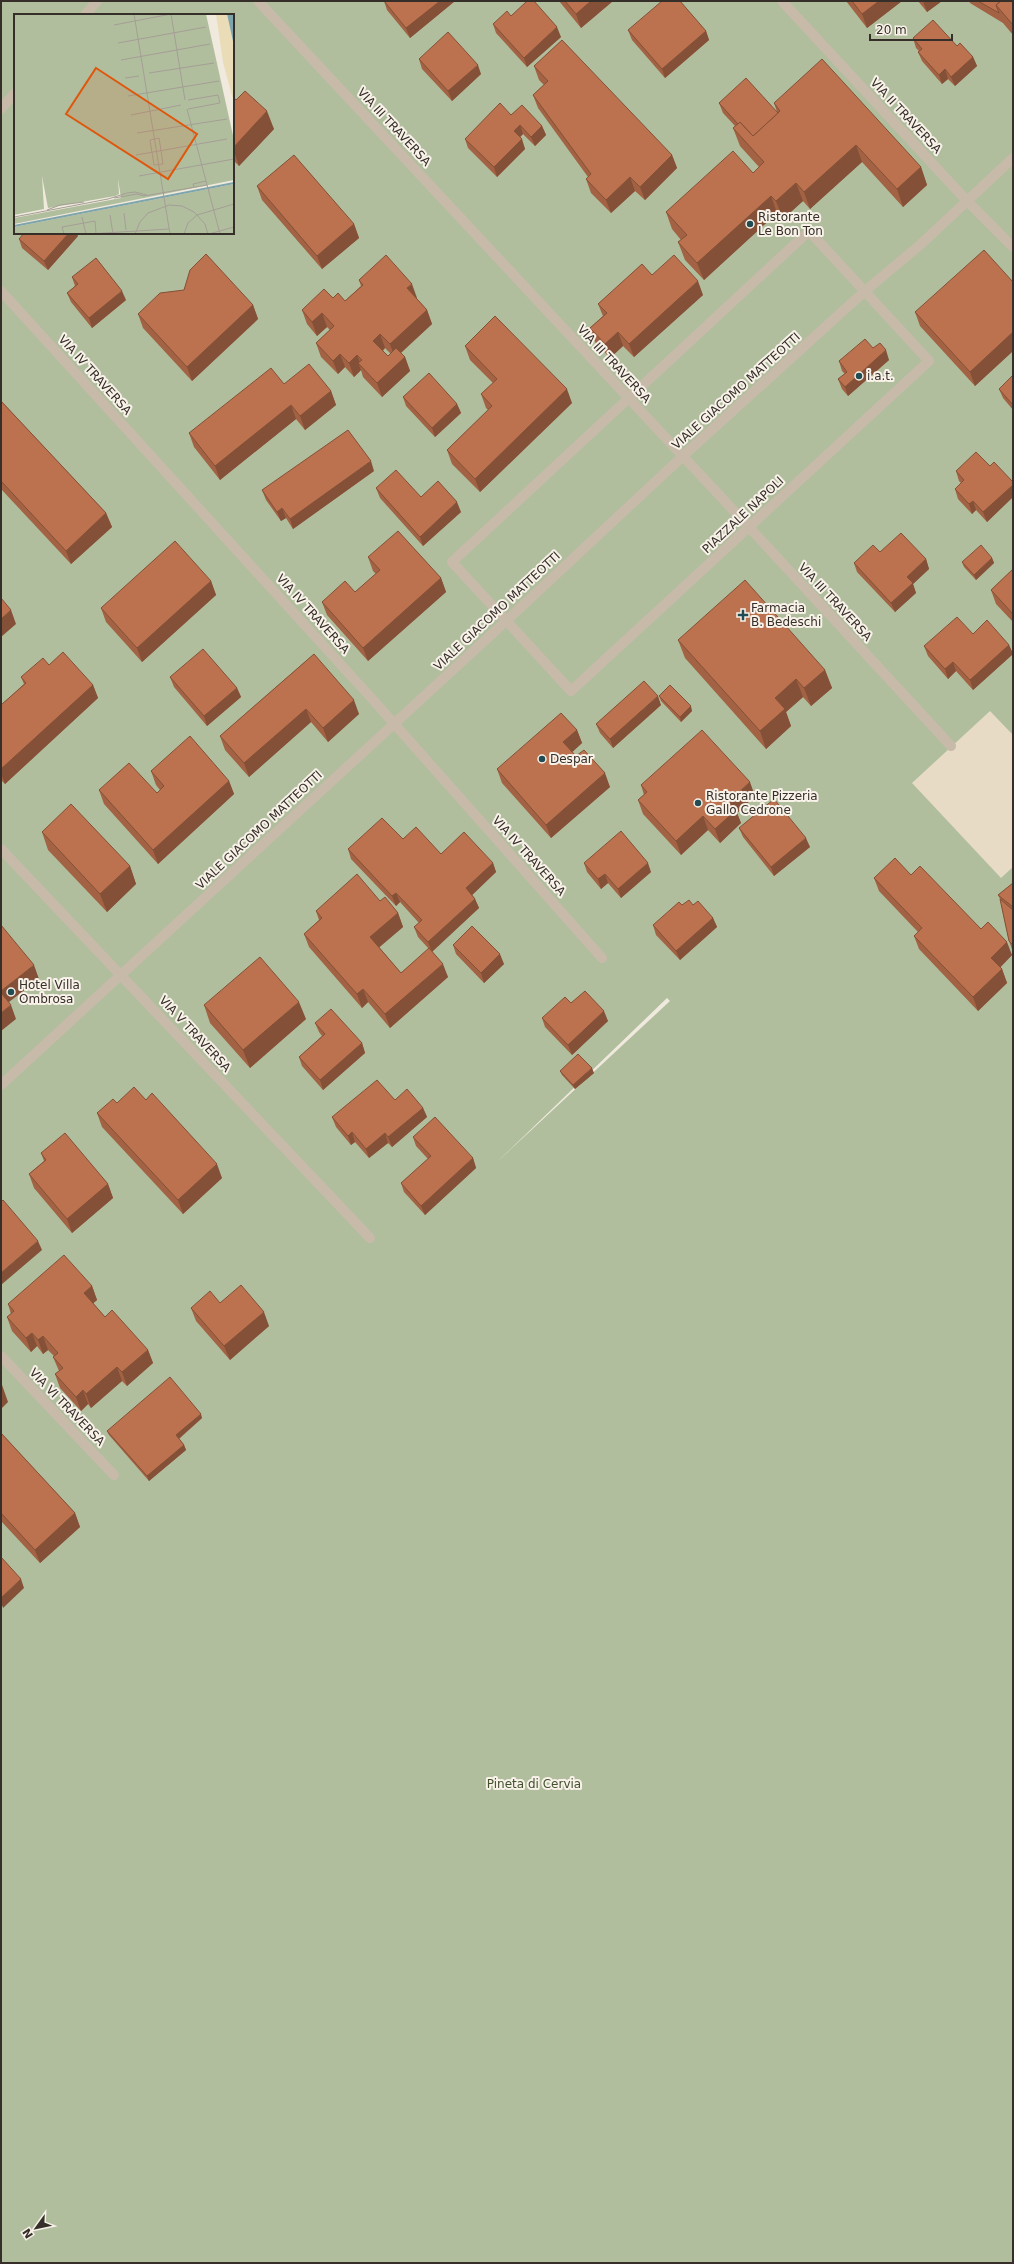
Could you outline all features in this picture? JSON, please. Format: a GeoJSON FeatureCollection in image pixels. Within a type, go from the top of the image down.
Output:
{"type":"FeatureCollection","features":[{"type":"Feature","properties":{"kind":"street"},"geometry":{"type":"LineString","coordinates":[[86,14],[97,1]]}},
{"type":"Feature","properties":{"kind":"street","name":"VIA III TRAVERSA"},"geometry":{"type":"LineString","coordinates":[[258,1],[683,456],[951,746]]}},
{"type":"Feature","properties":{"kind":"street","name":"VIA II TRAVERSA"},"geometry":{"type":"LineString","coordinates":[[782,1],[967,201],[1013,247]]}},
{"type":"Feature","properties":{"kind":"street"},"geometry":{"type":"LineString","coordinates":[[1,109],[14,94]]}},
{"type":"Feature","properties":{"kind":"street","name":"VIALE GIACOMO MATTEOTTI"},"geometry":{"type":"LineString","coordinates":[[1,1085],[506,621],[683,456],[865,291],[920,245],[1013,158]]}},
{"type":"Feature","properties":{"kind":"street","name":"PIAZZALE NAPOLI"},"geometry":{"type":"LineString","coordinates":[[809,231],[865,291],[929,361],[571,691],[452,562],[809,231]]}},
{"type":"Feature","properties":{"kind":"street","name":"VIA IV TRAVERSA"},"geometry":{"type":"LineString","coordinates":[[1,291],[394,723],[602,958]]}},
{"type":"Feature","properties":{"kind":"street","name":"VIA V TRAVERSA"},"geometry":{"type":"LineString","coordinates":[[1,849],[370,1238]]}},
{"type":"Feature","properties":{"kind":"street","name":"VIA VI TRAVERSA"},"geometry":{"type":"LineString","coordinates":[[1,1356],[114,1475]]}},
{"type":"Feature","properties":{"kind":"green space","name":"Pineta di Cervia"},"geometry":{"type":"Polygon","coordinates":[[[1,1],[1013,1],[1013,2263],[1,2263],[1,1]],[[667,998],[496,1163],[670,1001],[667,998]]]}},
{"type":"Feature","properties":{"kind":"shaded area"},"geometry":{"type":"Polygon","coordinates":[[[990,711],[1013,735],[1013,867],[1001,878],[912,783],[990,711]]]}},
{"type":"Feature","properties":{"kind":"building"},"geometry":{"type":"Polygon","coordinates":[[[384,1],[440,1],[406,28],[384,1]]]}},
{"type":"Feature","properties":{"kind":"building"},"geometry":{"type":"Polygon","coordinates":[[[527,1],[534,1],[557,27],[524,58],[493,24],[507,11],[511,16],[527,1]]]}},
{"type":"Feature","properties":{"kind":"building"},"geometry":{"type":"Polygon","coordinates":[[[565,1],[591,1],[576,14],[565,1]]]}},
{"type":"Feature","properties":{"kind":"building"},"geometry":{"type":"Polygon","coordinates":[[[662,1],[680,1],[706,31],[662,69],[628,30],[662,1]]]}},
{"type":"Feature","properties":{"kind":"building"},"geometry":{"type":"Polygon","coordinates":[[[852,1],[879,1],[862,14],[852,1]]]}},
{"type":"Feature","properties":{"kind":"building"},"geometry":{"type":"Polygon","coordinates":[[[978,1],[1001,1],[996,5],[999,13],[978,1]]]}},
{"type":"Feature","properties":{"kind":"building"},"geometry":{"type":"Polygon","coordinates":[[[1001,1],[1013,1],[1013,25],[996,5],[1001,1]]]}},
{"type":"Feature","properties":{"kind":"building"},"geometry":{"type":"Polygon","coordinates":[[[933,20],[957,46],[960,43],[973,57],[951,77],[945,69],[939,75],[918,52],[922,49],[913,38],[933,20]]]}},
{"type":"Feature","properties":{"kind":"building"},"geometry":{"type":"Polygon","coordinates":[[[448,32],[478,65],[448,91],[419,59],[448,32]]]}},
{"type":"Feature","properties":{"kind":"building"},"geometry":{"type":"Polygon","coordinates":[[[562,40],[672,155],[640,187],[630,177],[606,200],[586,179],[591,174],[533,95],[548,81],[534,66],[562,40]]]}},
{"type":"Feature","properties":{"kind":"building"},"geometry":{"type":"Polygon","coordinates":[[[822,59],[921,167],[897,189],[856,145],[804,192],[796,183],[776,201],[771,196],[697,263],[678,242],[687,235],[666,212],[733,151],[753,173],[764,162],[733,128],[740,122],[753,136],[780,111],[774,103],[822,59]]]}},
{"type":"Feature","properties":{"kind":"building"},"geometry":{"type":"Polygon","coordinates":[[[746,78],[778,113],[753,136],[740,122],[738,124],[719,103],[746,78]]]}},
{"type":"Feature","properties":{"kind":"building"},"geometry":{"type":"Polygon","coordinates":[[[245,91],[267,111],[234,147],[234,98],[236,100],[245,91]]]}},
{"type":"Feature","properties":{"kind":"building"},"geometry":{"type":"Polygon","coordinates":[[[500,103],[511,115],[522,105],[542,126],[531,137],[520,125],[514,131],[522,139],[494,167],[465,139],[500,103]]]}},
{"type":"Feature","properties":{"kind":"building"},"geometry":{"type":"Polygon","coordinates":[[[294,155],[354,224],[317,256],[257,186],[294,155]]]}},
{"type":"Feature","properties":{"kind":"building"},"geometry":{"type":"Polygon","coordinates":[[[23,234],[68,234],[44,261],[19,239],[23,234]]]}},
{"type":"Feature","properties":{"kind":"building"},"geometry":{"type":"Polygon","coordinates":[[[984,250],[1013,282],[1013,332],[970,372],[915,312],[984,250]]]}},
{"type":"Feature","properties":{"kind":"building"},"geometry":{"type":"Polygon","coordinates":[[[206,254],[253,305],[187,367],[138,314],[160,293],[184,290],[190,270],[206,254]]]}},
{"type":"Feature","properties":{"kind":"building"},"geometry":{"type":"Polygon","coordinates":[[[386,255],[412,284],[407,288],[427,310],[390,344],[380,334],[373,341],[388,356],[396,348],[405,357],[377,383],[358,363],[362,360],[357,355],[349,363],[340,354],[333,361],[316,343],[334,326],[322,313],[312,322],[302,310],[324,289],[333,298],[338,293],[345,301],[363,285],[359,280],[386,255]]]}},
{"type":"Feature","properties":{"kind":"building"},"geometry":{"type":"Polygon","coordinates":[[[674,255],[698,281],[629,344],[618,332],[605,344],[590,328],[607,313],[598,304],[642,264],[652,275],[674,255]]]}},
{"type":"Feature","properties":{"kind":"building"},"geometry":{"type":"Polygon","coordinates":[[[96,258],[122,291],[89,318],[67,293],[78,284],[72,277],[96,258]]]}},
{"type":"Feature","properties":{"kind":"building"},"geometry":{"type":"Polygon","coordinates":[[[495,316],[567,389],[475,479],[447,450],[492,406],[481,394],[497,379],[465,346],[495,316]]]}},
{"type":"Feature","properties":{"kind":"building"},"geometry":{"type":"Polygon","coordinates":[[[865,339],[873,348],[880,343],[886,350],[845,387],[838,379],[847,372],[839,361],[865,339]]]}},
{"type":"Feature","properties":{"kind":"building"},"geometry":{"type":"Polygon","coordinates":[[[309,364],[331,391],[300,416],[291,405],[215,466],[189,433],[271,368],[284,384],[309,364]]]}},
{"type":"Feature","properties":{"kind":"building"},"geometry":{"type":"Polygon","coordinates":[[[429,373],[457,404],[432,428],[403,397],[429,373]]]}},
{"type":"Feature","properties":{"kind":"building"},"geometry":{"type":"Polygon","coordinates":[[[1013,375],[1013,405],[999,389],[1013,375]]]}},
{"type":"Feature","properties":{"kind":"building"},"geometry":{"type":"Polygon","coordinates":[[[1,401],[106,513],[66,551],[1,481],[1,401]]]}},
{"type":"Feature","properties":{"kind":"building"},"geometry":{"type":"Polygon","coordinates":[[[348,430],[371,461],[290,519],[282,508],[277,512],[262,490],[348,430]]]}},
{"type":"Feature","properties":{"kind":"building"},"geometry":{"type":"Polygon","coordinates":[[[976,452],[990,466],[994,462],[1013,482],[1013,485],[983,512],[973,501],[969,504],[955,489],[964,480],[956,471],[976,452]]]}},
{"type":"Feature","properties":{"kind":"building"},"geometry":{"type":"Polygon","coordinates":[[[396,470],[421,497],[438,481],[457,502],[420,537],[376,488],[396,470]]]}},
{"type":"Feature","properties":{"kind":"building"},"geometry":{"type":"Polygon","coordinates":[[[398,531],[441,578],[363,648],[322,602],[345,581],[355,592],[380,570],[368,557],[398,531]]]}},
{"type":"Feature","properties":{"kind":"building"},"geometry":{"type":"Polygon","coordinates":[[[901,533],[926,559],[907,577],[913,583],[891,603],[854,563],[873,545],[880,552],[901,533]]]}},
{"type":"Feature","properties":{"kind":"building"},"geometry":{"type":"Polygon","coordinates":[[[175,541],[211,581],[137,648],[101,608],[175,541]]]}},
{"type":"Feature","properties":{"kind":"building"},"geometry":{"type":"Polygon","coordinates":[[[981,545],[992,558],[974,575],[962,562],[981,545]]]}},
{"type":"Feature","properties":{"kind":"building"},"geometry":{"type":"Polygon","coordinates":[[[1013,569],[1013,614],[991,590],[1013,569]]]}},
{"type":"Feature","properties":{"kind":"building"},"geometry":{"type":"Polygon","coordinates":[[[745,580],[825,670],[804,688],[796,679],[775,698],[785,709],[760,731],[678,640],[745,580]]]}},
{"type":"Feature","properties":{"kind":"building"},"geometry":{"type":"Polygon","coordinates":[[[1,598],[11,610],[1,619],[1,598]]]}},
{"type":"Feature","properties":{"kind":"building"},"geometry":{"type":"Polygon","coordinates":[[[957,617],[973,634],[987,620],[1009,645],[970,680],[953,662],[945,669],[924,646],[957,617]]]}},
{"type":"Feature","properties":{"kind":"building"},"geometry":{"type":"Polygon","coordinates":[[[203,649],[237,688],[204,716],[170,677],[203,649]]]}},
{"type":"Feature","properties":{"kind":"building"},"geometry":{"type":"Polygon","coordinates":[[[63,652],[93,685],[1,769],[1,705],[26,683],[21,677],[43,658],[49,665],[63,652]]]}},
{"type":"Feature","properties":{"kind":"building"},"geometry":{"type":"Polygon","coordinates":[[[314,654],[354,700],[323,728],[306,709],[244,763],[220,736],[314,654]]]}},
{"type":"Feature","properties":{"kind":"building"},"geometry":{"type":"Polygon","coordinates":[[[644,681],[658,696],[610,739],[596,724],[644,681]]]}},
{"type":"Feature","properties":{"kind":"building"},"geometry":{"type":"Polygon","coordinates":[[[670,685],[691,706],[680,717],[659,696],[670,685]]]}},
{"type":"Feature","properties":{"kind":"building"},"geometry":{"type":"Polygon","coordinates":[[[561,713],[577,730],[563,742],[576,756],[584,750],[605,773],[546,825],[497,769],[561,713]]]}},
{"type":"Feature","properties":{"kind":"building","name":"Ristorante Pizzeria Gallo Cedrone"},"geometry":{"type":"Polygon","coordinates":[[[702,730],[750,782],[728,802],[736,810],[715,829],[703,816],[676,841],[638,800],[647,792],[641,785],[702,730]]]}},
{"type":"Feature","properties":{"kind":"building"},"geometry":{"type":"Polygon","coordinates":[[[190,736],[229,781],[153,850],[99,790],[129,763],[157,793],[164,786],[151,771],[190,736]]]}},
{"type":"Feature","properties":{"kind":"building"},"geometry":{"type":"Polygon","coordinates":[[[774,799],[806,838],[771,867],[739,828],[774,799]]]}},
{"type":"Feature","properties":{"kind":"building"},"geometry":{"type":"Polygon","coordinates":[[[71,804],[130,866],[100,894],[42,832],[71,804]]]}},
{"type":"Feature","properties":{"kind":"building"},"geometry":{"type":"Polygon","coordinates":[[[382,818],[403,839],[416,827],[441,854],[464,832],[493,863],[466,888],[475,899],[428,942],[414,927],[422,920],[396,893],[392,896],[348,849],[382,818]]]}},
{"type":"Feature","properties":{"kind":"building"},"geometry":{"type":"Polygon","coordinates":[[[621,831],[648,863],[618,889],[605,874],[598,879],[584,863],[621,831]]]}},
{"type":"Feature","properties":{"kind":"building"},"geometry":{"type":"Polygon","coordinates":[[[895,858],[911,875],[920,866],[981,929],[988,922],[1007,942],[991,958],[1002,969],[973,997],[914,936],[922,928],[874,878],[895,858]]]}},
{"type":"Feature","properties":{"kind":"building"},"geometry":{"type":"Polygon","coordinates":[[[357,874],[380,901],[385,897],[398,913],[370,937],[401,973],[429,948],[443,964],[385,1014],[363,989],[357,994],[304,934],[322,918],[316,911],[357,874]]]}},
{"type":"Feature","properties":{"kind":"building"},"geometry":{"type":"Polygon","coordinates":[[[1013,883],[1013,907],[998,895],[1013,883]]]}},
{"type":"Feature","properties":{"kind":"building"},"geometry":{"type":"Polygon","coordinates":[[[1000,899],[1013,910],[1013,945],[1009,941],[1000,899]]]}},
{"type":"Feature","properties":{"kind":"building"},"geometry":{"type":"Polygon","coordinates":[[[689,900],[693,905],[698,901],[713,918],[676,951],[653,925],[679,902],[682,905],[689,900]]]}},
{"type":"Feature","properties":{"kind":"building"},"geometry":{"type":"Polygon","coordinates":[[[1,925],[34,965],[1,991],[1,925]]]}},
{"type":"Feature","properties":{"kind":"building"},"geometry":{"type":"Polygon","coordinates":[[[472,926],[500,954],[481,973],[453,945],[472,926]]]}},
{"type":"Feature","properties":{"kind":"building"},"geometry":{"type":"Polygon","coordinates":[[[260,957],[299,1002],[243,1050],[204,1005],[260,957]]]}},
{"type":"Feature","properties":{"kind":"building"},"geometry":{"type":"Polygon","coordinates":[[[585,991],[604,1011],[568,1045],[542,1018],[565,997],[571,1003],[585,991]]]}},
{"type":"Feature","properties":{"kind":"building"},"geometry":{"type":"Polygon","coordinates":[[[1,993],[11,1005],[1,1013],[1,993]]]}},
{"type":"Feature","properties":{"kind":"building"},"geometry":{"type":"Polygon","coordinates":[[[331,1009],[362,1043],[320,1080],[299,1057],[325,1034],[315,1023],[331,1009]]]}},
{"type":"Feature","properties":{"kind":"building"},"geometry":{"type":"Polygon","coordinates":[[[578,1054],[592,1068],[573,1085],[560,1071],[578,1054]]]}},
{"type":"Feature","properties":{"kind":"building"},"geometry":{"type":"Polygon","coordinates":[[[377,1080],[395,1100],[407,1089],[423,1108],[388,1137],[385,1133],[366,1149],[352,1132],[348,1136],[332,1117],[377,1080]]]}},
{"type":"Feature","properties":{"kind":"building"},"geometry":{"type":"Polygon","coordinates":[[[134,1087],[146,1100],[152,1093],[217,1164],[178,1200],[97,1113],[113,1099],[117,1103],[134,1087]]]}},
{"type":"Feature","properties":{"kind":"building"},"geometry":{"type":"Polygon","coordinates":[[[435,1117],[473,1158],[421,1206],[401,1183],[431,1156],[413,1137],[435,1117]]]}},
{"type":"Feature","properties":{"kind":"building"},"geometry":{"type":"Polygon","coordinates":[[[65,1133],[108,1184],[67,1219],[29,1174],[46,1160],[41,1153],[65,1133]]]}},
{"type":"Feature","properties":{"kind":"building"},"geometry":{"type":"Polygon","coordinates":[[[3,1200],[38,1241],[1,1273],[1,1202],[3,1200]]]}},
{"type":"Feature","properties":{"kind":"building"},"geometry":{"type":"Polygon","coordinates":[[[64,1255],[92,1286],[84,1293],[105,1317],[112,1310],[148,1350],[122,1372],[117,1367],[86,1394],[83,1390],[76,1397],[55,1374],[63,1368],[53,1357],[58,1353],[43,1336],[38,1340],[32,1333],[26,1338],[7,1317],[14,1311],[8,1304],[64,1255]]]}},
{"type":"Feature","properties":{"kind":"building"},"geometry":{"type":"Polygon","coordinates":[[[241,1285],[264,1312],[224,1346],[191,1308],[210,1291],[220,1303],[241,1285]]]}},
{"type":"Feature","properties":{"kind":"building"},"geometry":{"type":"Polygon","coordinates":[[[170,1377],[201,1414],[176,1435],[184,1445],[147,1476],[107,1431],[170,1377]]]}},
{"type":"Feature","properties":{"kind":"building"},"geometry":{"type":"Polygon","coordinates":[[[1,1433],[75,1513],[35,1550],[1,1513],[1,1433]]]}},
{"type":"Feature","properties":{"kind":"building"},"geometry":{"type":"Polygon","coordinates":[[[1,1557],[21,1579],[1,1598],[1,1557]]]}},
{"type":"Feature","properties":{"kind":"place","name":"Ristorante Le Bon Ton"},"geometry":{"type":"Point","coordinates":[750,224]}},
{"type":"Feature","properties":{"kind":"place","name":"i.a.t."},"geometry":{"type":"Point","coordinates":[859,376]}},
{"type":"Feature","properties":{"kind":"place","name":"Farmacia B. Bedeschi"},"geometry":{"type":"Point","coordinates":[743,615]}},
{"type":"Feature","properties":{"kind":"place","name":"Despar"},"geometry":{"type":"Point","coordinates":[542,759]}},
{"type":"Feature","properties":{"kind":"place","name":"Ristorante Pizzeria Gallo Cedrone"},"geometry":{"type":"Point","coordinates":[698,803]}},
{"type":"Feature","properties":{"kind":"place","name":"Hotel Villa Ombrosa"},"geometry":{"type":"Point","coordinates":[11,992]}}]}
